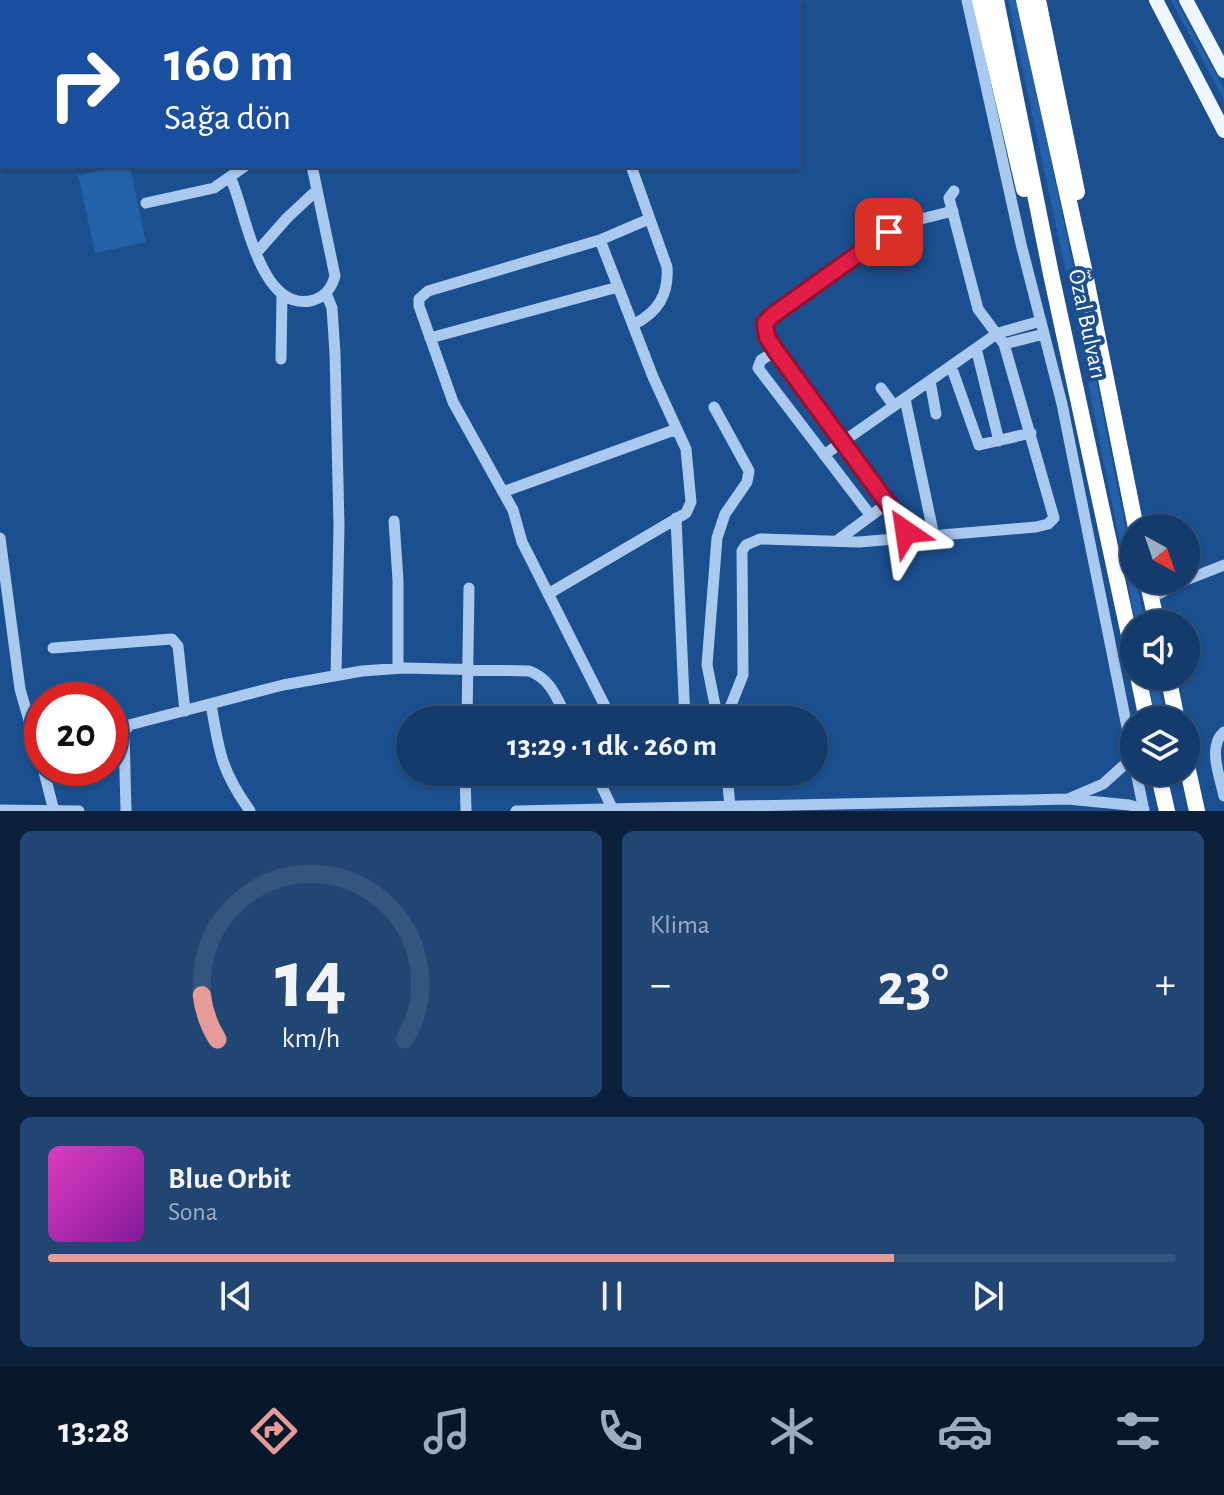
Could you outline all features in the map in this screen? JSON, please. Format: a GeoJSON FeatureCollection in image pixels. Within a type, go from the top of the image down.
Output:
{"type":"FeatureCollection","features":[{"type":"Feature","properties":{"kind":"highway"},"geometry":{"type":"LineString","coordinates":[[980,0],[1033,225],[1040,252],[1051,274]]}},
{"type":"Feature","properties":{"kind":"highway","name":"Özal Bulvarı"},"geometry":{"type":"LineString","coordinates":[[996,0],[1124,610]]}},
{"type":"Feature","properties":{"kind":"highway","name":"Özal Bulvarı"},"geometry":{"type":"LineString","coordinates":[[1024,0],[1084,269],[1133,514]]}},
{"type":"Feature","properties":{"kind":"highway"},"geometry":{"type":"LineString","coordinates":[[1038,0],[1076,185],[1084,269]]}},
{"type":"Feature","properties":{"kind":"highway"},"geometry":{"type":"LineString","coordinates":[[1150,594],[1154,610]]}},
{"type":"Feature","properties":{"kind":"highway"},"geometry":{"type":"LineString","coordinates":[[1161,786],[1167,811]]}},
{"type":"Feature","properties":{"kind":"highway"},"geometry":{"type":"LineString","coordinates":[[1192,786],[1197,811]]}},
{"type":"Feature","properties":{"kind":"main road"},"geometry":{"type":"LineString","coordinates":[[1156,0],[1224,131]]}},
{"type":"Feature","properties":{"kind":"main road"},"geometry":{"type":"LineString","coordinates":[[1186,0],[1224,71]]}},
{"type":"Feature","properties":{"kind":"street"},"geometry":{"type":"LineString","coordinates":[[967,0],[1069,438],[1123,706]]}},
{"type":"Feature","properties":{"kind":"street"},"geometry":{"type":"LineString","coordinates":[[146,203],[214,188],[243,168]]}},
{"type":"Feature","properties":{"kind":"street"},"geometry":{"type":"LineString","coordinates":[[231,179],[269,280],[282,295],[312,301],[326,293],[335,276],[312,168]]}},
{"type":"Feature","properties":{"kind":"street"},"geometry":{"type":"LineString","coordinates":[[632,168],[667,267],[668,284],[658,307],[633,325]]}},
{"type":"Feature","properties":{"kind":"street"},"geometry":{"type":"LineString","coordinates":[[257,252],[317,190]]}},
{"type":"Feature","properties":{"kind":"street"},"geometry":{"type":"LineString","coordinates":[[731,706],[743,675],[742,551],[746,545],[760,539],[859,542],[1036,527],[1052,522],[1055,513],[998,337],[978,309],[949,198],[954,191]]}},
{"type":"Feature","properties":{"kind":"street"},"geometry":{"type":"LineString","coordinates":[[907,538],[902,523],[888,503],[776,351],[765,331],[765,323],[893,228],[953,211]]}},
{"type":"Feature","properties":{"kind":"street"},"geometry":{"type":"LineString","coordinates":[[605,706],[522,542],[513,510],[453,402],[419,306],[421,295],[428,291],[600,240],[649,219]]}},
{"type":"Feature","properties":{"kind":"street"},"geometry":{"type":"LineString","coordinates":[[548,594],[688,511],[691,502],[686,449],[600,240]]}},
{"type":"Feature","properties":{"kind":"street"},"geometry":{"type":"LineString","coordinates":[[430,338],[618,287]]}},
{"type":"Feature","properties":{"kind":"street"},"geometry":{"type":"LineString","coordinates":[[326,293],[332,308],[333,323],[339,526],[336,675]]}},
{"type":"Feature","properties":{"kind":"street"},"geometry":{"type":"LineString","coordinates":[[281,359],[282,295]]}},
{"type":"Feature","properties":{"kind":"street"},"geometry":{"type":"LineString","coordinates":[[824,455],[976,348],[1041,321]]}},
{"type":"Feature","properties":{"kind":"street"},"geometry":{"type":"LineString","coordinates":[[998,337],[1044,334]]}},
{"type":"Feature","properties":{"kind":"street"},"geometry":{"type":"LineString","coordinates":[[976,348],[999,441]]}},
{"type":"Feature","properties":{"kind":"street"},"geometry":{"type":"LineString","coordinates":[[776,351],[761,360],[758,368],[871,516]]}},
{"type":"Feature","properties":{"kind":"street"},"geometry":{"type":"LineString","coordinates":[[951,366],[977,443],[981,446],[1031,433]]}},
{"type":"Feature","properties":{"kind":"street"},"geometry":{"type":"LineString","coordinates":[[930,381],[936,414]]}},
{"type":"Feature","properties":{"kind":"street"},"geometry":{"type":"LineString","coordinates":[[881,388],[894,406]]}},
{"type":"Feature","properties":{"kind":"street"},"geometry":{"type":"LineString","coordinates":[[905,399],[934,536]]}},
{"type":"Feature","properties":{"kind":"street"},"geometry":{"type":"LineString","coordinates":[[714,407],[749,471],[747,482],[725,514],[717,538],[707,665],[715,706]]}},
{"type":"Feature","properties":{"kind":"street"},"geometry":{"type":"LineString","coordinates":[[503,492],[677,429]]}},
{"type":"Feature","properties":{"kind":"street"},"geometry":{"type":"LineString","coordinates":[[838,540],[888,503]]}},
{"type":"Feature","properties":{"kind":"street"},"geometry":{"type":"LineString","coordinates":[[676,518],[684,706]]}},
{"type":"Feature","properties":{"kind":"street"},"geometry":{"type":"LineString","coordinates":[[394,521],[398,668]]}},
{"type":"Feature","properties":{"kind":"street"},"geometry":{"type":"LineString","coordinates":[[0,538],[24,703]]}},
{"type":"Feature","properties":{"kind":"street"},"geometry":{"type":"LineString","coordinates":[[1200,574],[1224,565]]}},
{"type":"Feature","properties":{"kind":"street"},"geometry":{"type":"LineString","coordinates":[[468,706],[469,588]]}},
{"type":"Feature","properties":{"kind":"street"},"geometry":{"type":"LineString","coordinates":[[1151,598],[1159,594]]}},
{"type":"Feature","properties":{"kind":"street"},"geometry":{"type":"LineString","coordinates":[[53,648],[172,639],[178,646],[185,711]]}},
{"type":"Feature","properties":{"kind":"street"},"geometry":{"type":"LineString","coordinates":[[128,727],[283,685],[398,668],[529,671],[541,676],[561,706]]}},
{"type":"Feature","properties":{"kind":"street"},"geometry":{"type":"LineString","coordinates":[[211,704],[222,763],[250,811]]}},
{"type":"Feature","properties":{"kind":"street"},"geometry":{"type":"LineString","coordinates":[[1224,732],[1218,737],[1215,752],[1224,796]]}},
{"type":"Feature","properties":{"kind":"street"},"geometry":{"type":"LineString","coordinates":[[1068,799],[1103,784],[1120,771]]}},
{"type":"Feature","properties":{"kind":"street"},"geometry":{"type":"LineString","coordinates":[[47,786],[54,810]]}},
{"type":"Feature","properties":{"kind":"street"},"geometry":{"type":"LineString","coordinates":[[126,786],[126,811]]}},
{"type":"Feature","properties":{"kind":"street"},"geometry":{"type":"LineString","coordinates":[[465,786],[466,811]]}},
{"type":"Feature","properties":{"kind":"street"},"geometry":{"type":"LineString","coordinates":[[602,786],[613,810]]}},
{"type":"Feature","properties":{"kind":"street"},"geometry":{"type":"LineString","coordinates":[[726,809],[727,786]]}},
{"type":"Feature","properties":{"kind":"street"},"geometry":{"type":"LineString","coordinates":[[1139,786],[1144,810]]}},
{"type":"Feature","properties":{"kind":"street"},"geometry":{"type":"LineString","coordinates":[[516,811],[726,809],[1068,799],[1129,805],[1144,810]]}},
{"type":"Feature","properties":{"kind":"street"},"geometry":{"type":"LineString","coordinates":[[0,810],[79,811]]}},
{"type":"Feature","properties":{"kind":"shaded area"},"geometry":{"type":"Polygon","coordinates":[[[1008,0],[1017,0],[1076,280],[1123,514],[1120,514],[1120,544],[1008,0]]]}},
{"type":"Feature","properties":{"kind":"shaded area"},"geometry":{"type":"Polygon","coordinates":[[[1171,0],[1176,0],[1224,89],[1224,100],[1171,0]]]}},
{"type":"Feature","properties":{"kind":"shaded area"},"geometry":{"type":"Polygon","coordinates":[[[111,168],[130,168],[146,242],[95,253],[78,175],[111,168]]]}},
{"type":"Feature","properties":{"kind":"shaded area"},"geometry":{"type":"Polygon","coordinates":[[[1130,594],[1139,594],[1142,610],[1133,610],[1130,594]]]}},
{"type":"Feature","properties":{"kind":"shaded area"},"geometry":{"type":"Polygon","coordinates":[[[1150,690],[1159,690],[1163,706],[1153,706],[1150,690]]]}},
{"type":"Feature","properties":{"kind":"route"},"geometry":{"type":"LineString","coordinates":[[889,232],[773,315],[765,323],[765,331],[776,351],[906,532]]}}]}
